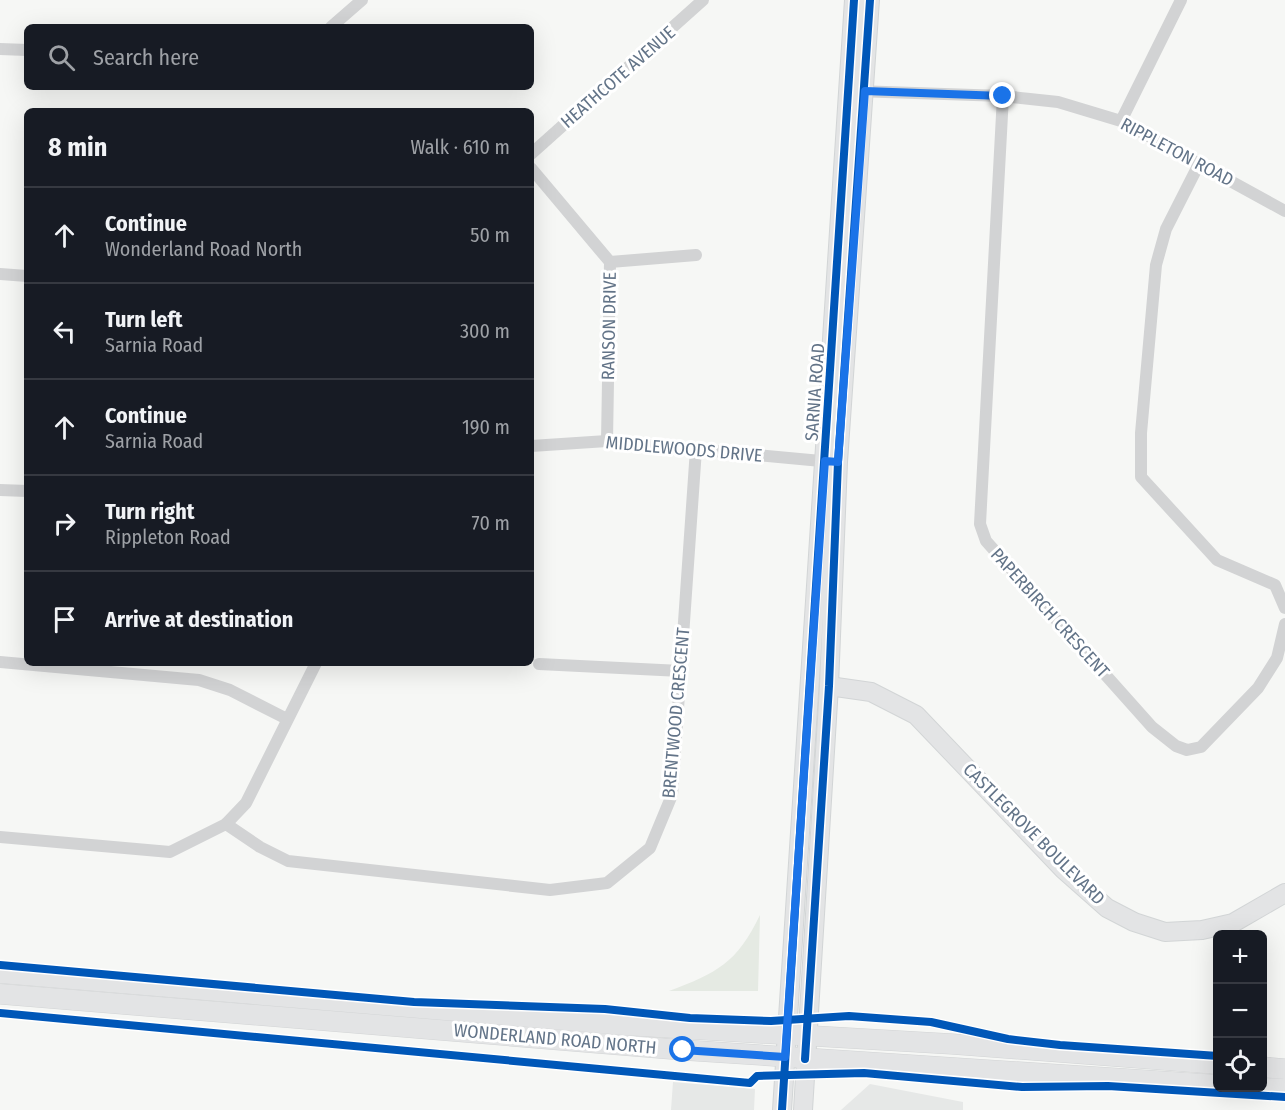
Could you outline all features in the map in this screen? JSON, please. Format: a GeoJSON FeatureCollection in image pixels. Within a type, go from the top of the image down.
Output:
{"type":"FeatureCollection","features":[{"type":"Feature","properties":{"kind":"main road","name":"SARNIA ROAD"},"geometry":{"type":"LineString","coordinates":[[854,0],[857,91]]}},
{"type":"Feature","properties":{"kind":"main road","name":"SARNIA ROAD"},"geometry":{"type":"LineString","coordinates":[[782,1110],[832,462],[857,91],[870,0]]}},
{"type":"Feature","properties":{"kind":"main road","name":"SARNIA ROAD"},"geometry":{"type":"LineString","coordinates":[[803,1110],[829,686],[832,462]]}},
{"type":"Feature","properties":{"kind":"main road","name":"CASTLEGROVE BOULEVARD"},"geometry":{"type":"LineString","coordinates":[[829,686],[871,692],[916,715],[1064,870],[1107,908],[1134,922],[1164,932],[1202,930],[1233,923],[1285,893]]}},
{"type":"Feature","properties":{"kind":"main road","name":"WONDERLAND ROAD NORTH"},"geometry":{"type":"LineString","coordinates":[[0,973],[624,1025],[952,1044],[1213,1064]]}},
{"type":"Feature","properties":{"kind":"main road","name":"WONDERLAND ROAD NORTH"},"geometry":{"type":"LineString","coordinates":[[0,994],[806,1059],[1213,1084]]}},
{"type":"Feature","properties":{"kind":"main road"},"geometry":{"type":"LineString","coordinates":[[1267,1067],[1285,1069]]}},
{"type":"Feature","properties":{"kind":"main road"},"geometry":{"type":"LineString","coordinates":[[1267,1088],[1285,1089]]}},
{"type":"Feature","properties":{"kind":"street"},"geometry":{"type":"LineString","coordinates":[[334,24],[362,0]]}},
{"type":"Feature","properties":{"kind":"street","name":"HEATHCOTE AVENUE"},"geometry":{"type":"LineString","coordinates":[[534,151],[703,0]]}},
{"type":"Feature","properties":{"kind":"street"},"geometry":{"type":"LineString","coordinates":[[1121,121],[1181,0]]}},
{"type":"Feature","properties":{"kind":"street"},"geometry":{"type":"LineString","coordinates":[[0,49],[24,50]]}},
{"type":"Feature","properties":{"kind":"street","name":"RIPPLETON ROAD"},"geometry":{"type":"LineString","coordinates":[[857,91],[1003,96],[1058,102],[1121,121],[1285,211]]}},
{"type":"Feature","properties":{"kind":"street","name":"PAPERBIRCH CRESCENT"},"geometry":{"type":"LineString","coordinates":[[1003,96],[980,524],[986,541],[1152,727],[1176,746],[1187,750],[1201,747],[1258,688],[1277,658],[1285,624]]}},
{"type":"Feature","properties":{"kind":"street"},"geometry":{"type":"LineString","coordinates":[[1199,164],[1166,229],[1156,265],[1141,433],[1141,477],[1217,560],[1275,585],[1285,608]]}},
{"type":"Feature","properties":{"kind":"street","name":"RANSON DRIVE"},"geometry":{"type":"LineString","coordinates":[[534,172],[610,262],[607,441]]}},
{"type":"Feature","properties":{"kind":"street"},"geometry":{"type":"LineString","coordinates":[[610,262],[696,255]]}},
{"type":"Feature","properties":{"kind":"street"},"geometry":{"type":"LineString","coordinates":[[0,274],[24,276]]}},
{"type":"Feature","properties":{"kind":"street","name":"MIDDLEWOODS DRIVE"},"geometry":{"type":"LineString","coordinates":[[534,446],[607,441],[832,462]]}},
{"type":"Feature","properties":{"kind":"street","name":"BRENTWOOD CRESCENT"},"geometry":{"type":"LineString","coordinates":[[226,824],[260,847],[288,861],[550,890],[607,883],[650,848],[672,795],[696,449]]}},
{"type":"Feature","properties":{"kind":"street"},"geometry":{"type":"LineString","coordinates":[[0,490],[24,491]]}},
{"type":"Feature","properties":{"kind":"street"},"geometry":{"type":"LineString","coordinates":[[0,662],[24,664]]}},
{"type":"Feature","properties":{"kind":"street"},"geometry":{"type":"LineString","coordinates":[[539,664],[681,671]]}},
{"type":"Feature","properties":{"kind":"street"},"geometry":{"type":"LineString","coordinates":[[44,666],[199,680],[230,690],[287,719]]}},
{"type":"Feature","properties":{"kind":"street"},"geometry":{"type":"LineString","coordinates":[[0,837],[170,852],[226,824],[246,803],[314,666]]}},
{"type":"Feature","properties":{"kind":"shaded area"},"geometry":{"type":"Polygon","coordinates":[[[760,915],[758,991],[669,991],[713,972],[724,964],[743,945],[760,915]]]}},
{"type":"Feature","properties":{"kind":"shaded area"},"geometry":{"type":"Polygon","coordinates":[[[673,1082],[755,1089],[754,1110],[671,1110],[673,1082]]]}},
{"type":"Feature","properties":{"kind":"shaded area"},"geometry":{"type":"Polygon","coordinates":[[[870,1084],[963,1102],[963,1110],[841,1110],[870,1084]]]}},
{"type":"Feature","properties":{"kind":"cycle path"},"geometry":{"type":"LineString","coordinates":[[782,1110],[854,0]]}},
{"type":"Feature","properties":{"kind":"cycle path"},"geometry":{"type":"LineString","coordinates":[[805,1059],[829,686],[838,462],[870,0]]}},
{"type":"Feature","properties":{"kind":"cycle path"},"geometry":{"type":"LineString","coordinates":[[0,965],[414,1002],[605,1009],[690,1018],[771,1021],[849,1016],[931,1022],[1008,1039],[1213,1056]]}},
{"type":"Feature","properties":{"kind":"cycle path"},"geometry":{"type":"LineString","coordinates":[[0,1013],[750,1083],[757,1076],[864,1073],[1022,1087],[1108,1086],[1285,1097]]}},
{"type":"Feature","properties":{"kind":"route"},"geometry":{"type":"LineString","coordinates":[[683,1050],[785,1057],[825,461],[838,462],[865,91],[1003,96]]}}]}
